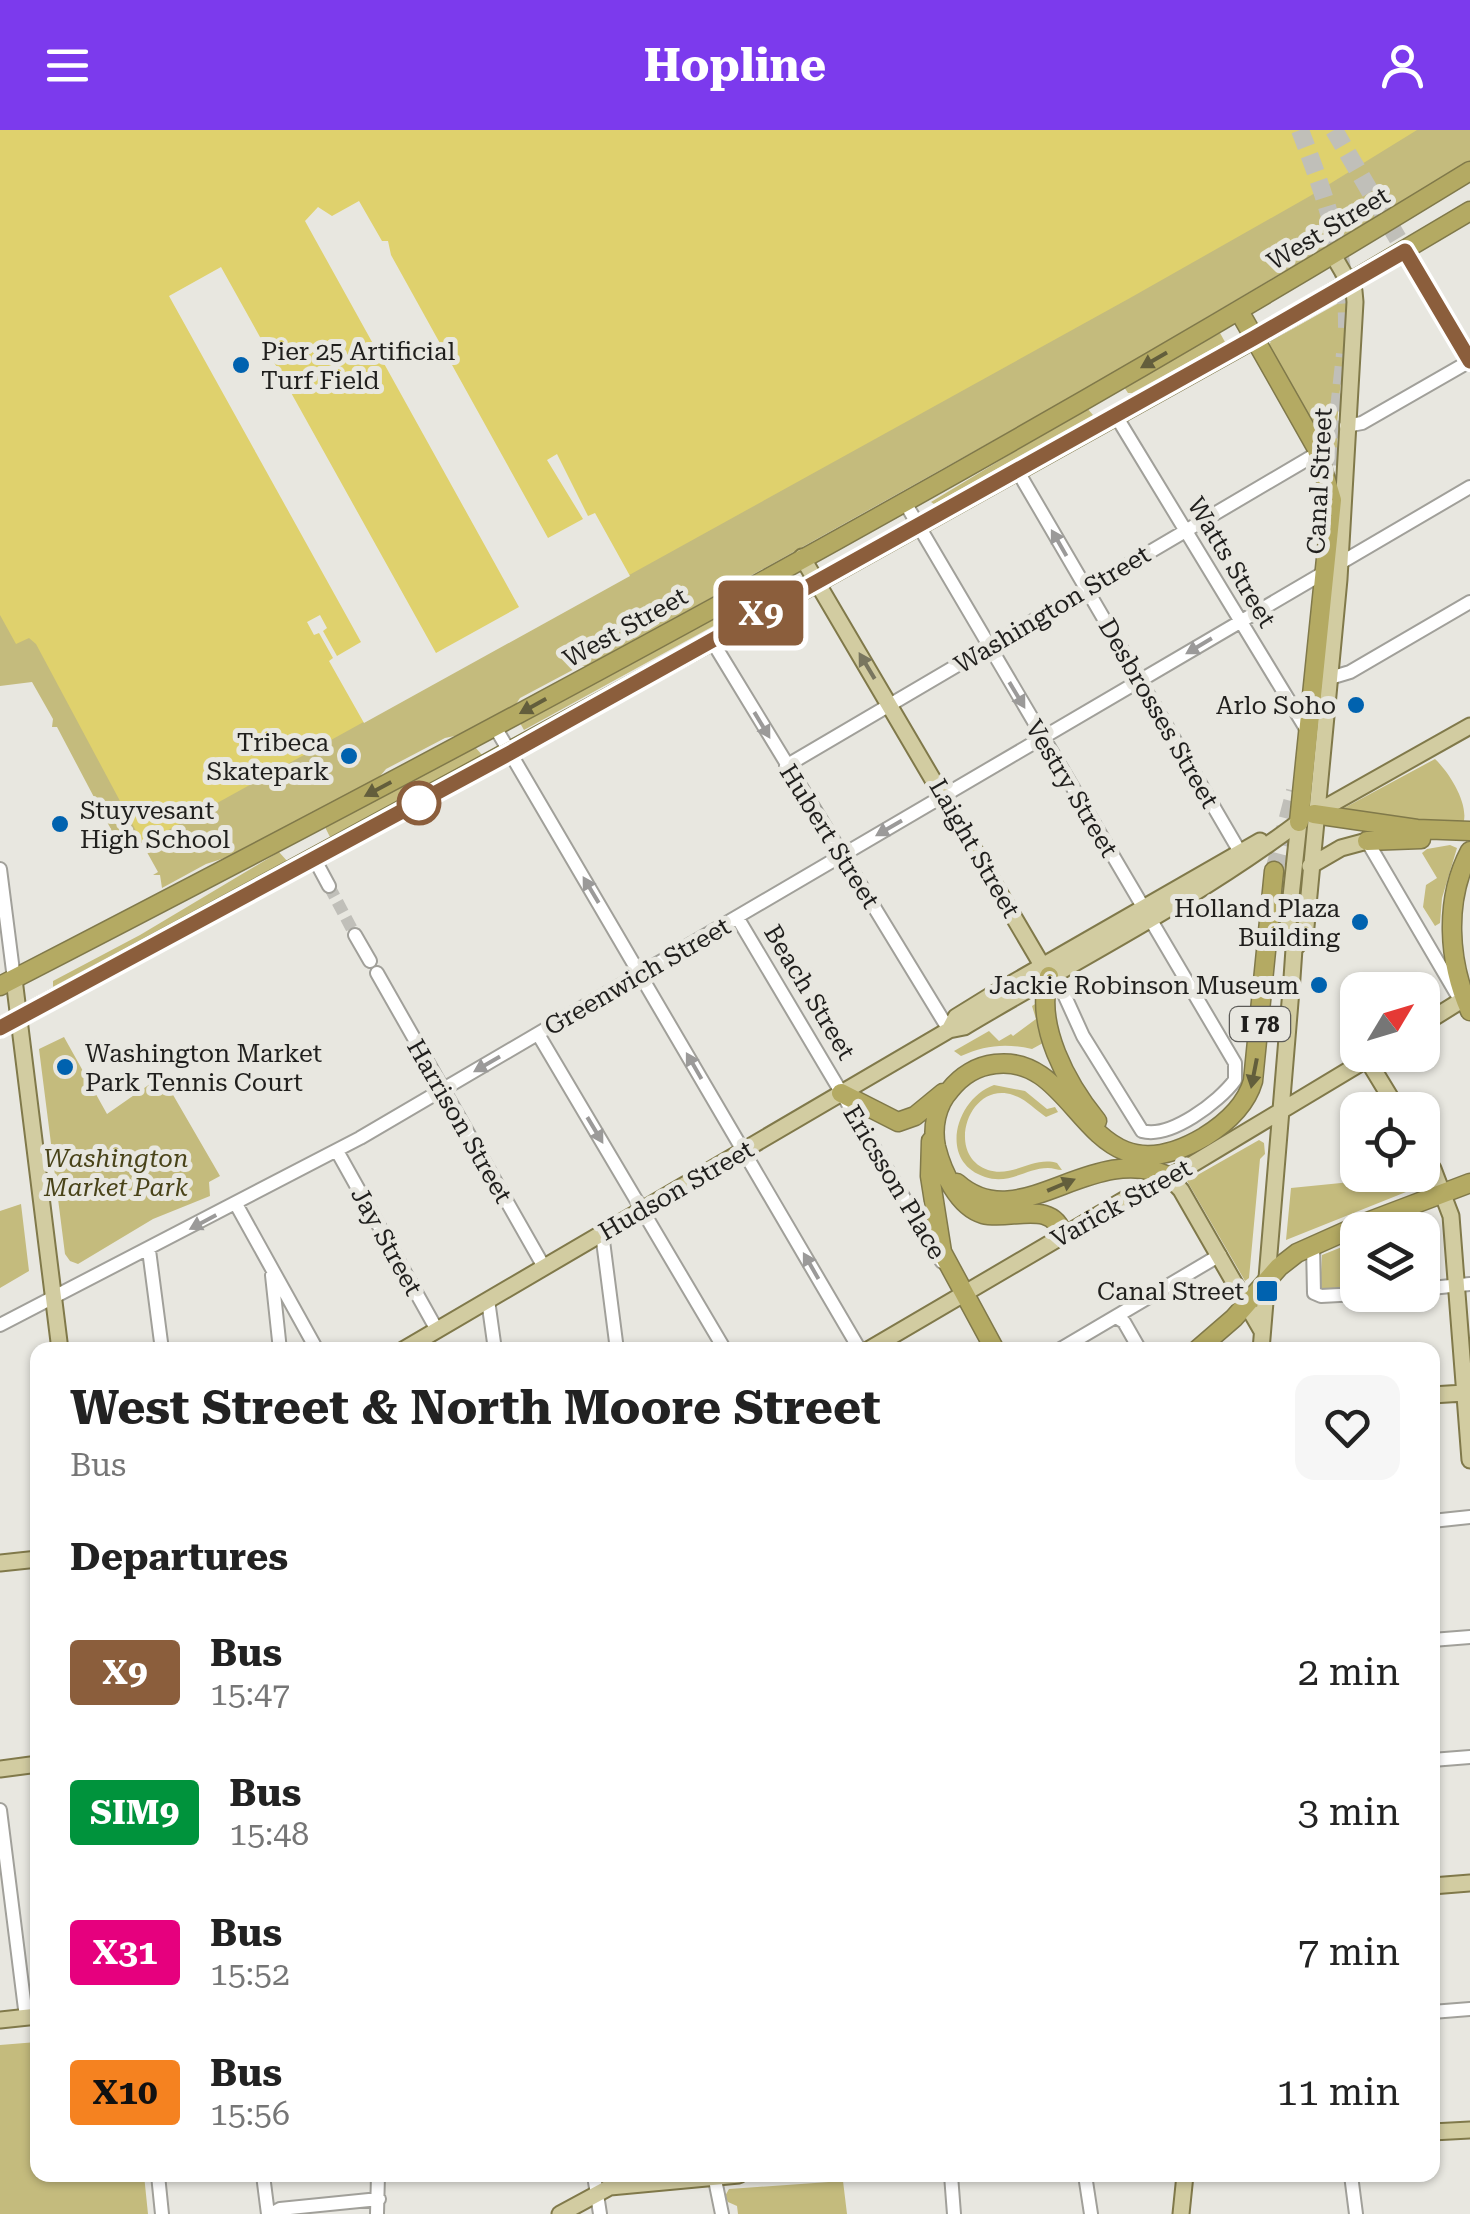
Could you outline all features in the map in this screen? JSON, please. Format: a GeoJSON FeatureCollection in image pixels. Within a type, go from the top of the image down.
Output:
{"type":"FeatureCollection","features":[{"type":"Feature","properties":{"kind":"highway","name":"West Street"},"geometry":{"type":"LineString","coordinates":[[7,983],[495,727],[904,501],[1239,311],[1470,171]]}},
{"type":"Feature","properties":{"kind":"highway"},"geometry":{"type":"LineString","coordinates":[[0,1028],[712,641],[1350,284],[1470,211]]}},
{"type":"Feature","properties":{"kind":"highway","name":"Canal Street"},"geometry":{"type":"LineString","coordinates":[[1239,311],[1318,452],[1332,500],[1333,568],[1308,732],[1307,818]]}},
{"type":"Feature","properties":{"kind":"highway"},"geometry":{"type":"LineString","coordinates":[[1307,818],[1470,831]]}},
{"type":"Feature","properties":{"kind":"highway"},"geometry":{"type":"LineString","coordinates":[[1367,840],[1439,838],[1470,831]]}},
{"type":"Feature","properties":{"kind":"highway"},"geometry":{"type":"LineString","coordinates":[[1467,1001],[1454,957],[1452,916],[1460,874],[1470,852]]}},
{"type":"Feature","properties":{"kind":"highway","name":"I 78"},"geometry":{"type":"LineString","coordinates":[[1130,1152],[1168,1152],[1204,1137],[1232,1114],[1251,1090],[1274,872]]}},
{"type":"Feature","properties":{"kind":"highway"},"geometry":{"type":"LineString","coordinates":[[1046,971],[1047,1008],[1058,1059],[1094,1116],[1130,1152]]}},
{"type":"Feature","properties":{"kind":"highway"},"geometry":{"type":"LineString","coordinates":[[841,1093],[887,1119],[903,1122],[959,1080],[992,1064],[1027,1067],[1053,1084],[1097,1135],[1130,1152]]}},
{"type":"Feature","properties":{"kind":"highway"},"geometry":{"type":"LineString","coordinates":[[959,1080],[942,1100],[930,1147],[930,1176],[938,1234],[950,1272],[991,1342]]}},
{"type":"Feature","properties":{"kind":"highway"},"geometry":{"type":"LineString","coordinates":[[934,1130],[944,1168],[957,1193],[977,1212],[997,1216],[1048,1215],[1058,1223],[1063,1236]]}},
{"type":"Feature","properties":{"kind":"highway"},"geometry":{"type":"LineString","coordinates":[[944,1168],[970,1194],[1006,1202],[1098,1171],[1133,1170],[1168,1176]]}},
{"type":"Feature","properties":{"kind":"highway"},"geometry":{"type":"LineString","coordinates":[[1206,1342],[1290,1258],[1313,1244],[1470,1182]]}},
{"type":"Feature","properties":{"kind":"main road","name":"Canal Street"},"geometry":{"type":"LineString","coordinates":[[1261,1342],[1294,949],[1305,937],[1302,865],[1330,678],[1333,568],[1356,302],[1333,255]]}},
{"type":"Feature","properties":{"kind":"main road","name":"Laight Street"},"geometry":{"type":"LineString","coordinates":[[802,557],[1046,971]]}},
{"type":"Feature","properties":{"kind":"main road","name":"Hudson Street"},"geometry":{"type":"LineString","coordinates":[[417,1342],[949,1030],[964,1028],[1046,971],[1470,726]]}},
{"type":"Feature","properties":{"kind":"main road"},"geometry":{"type":"LineString","coordinates":[[1242,856],[1275,854],[1302,865],[1367,840]]}},
{"type":"Feature","properties":{"kind":"main road"},"geometry":{"type":"LineString","coordinates":[[7,983],[19,1019],[59,1342]]}},
{"type":"Feature","properties":{"kind":"main road"},"geometry":{"type":"LineString","coordinates":[[1440,1016],[1467,1001]]}},
{"type":"Feature","properties":{"kind":"main road","name":"Varick Street"},"geometry":{"type":"LineString","coordinates":[[882,1342],[1344,1072]]}},
{"type":"Feature","properties":{"kind":"main road"},"geometry":{"type":"LineString","coordinates":[[1168,1176],[1180,1187],[1262,1332]]}},
{"type":"Feature","properties":{"kind":"main road"},"geometry":{"type":"LineString","coordinates":[[1440,1186],[1464,1285],[1470,1460]]}},
{"type":"Feature","properties":{"kind":"main road"},"geometry":{"type":"LineString","coordinates":[[978,1322],[982,1342]]}},
{"type":"Feature","properties":{"kind":"main road"},"geometry":{"type":"LineString","coordinates":[[1440,1395],[1467,1392]]}},
{"type":"Feature","properties":{"kind":"main road"},"geometry":{"type":"LineString","coordinates":[[0,1563],[30,1559]]}},
{"type":"Feature","properties":{"kind":"main road"},"geometry":{"type":"LineString","coordinates":[[0,1769],[30,1765]]}},
{"type":"Feature","properties":{"kind":"main road"},"geometry":{"type":"LineString","coordinates":[[1440,1885],[1470,1882]]}},
{"type":"Feature","properties":{"kind":"main road"},"geometry":{"type":"LineString","coordinates":[[0,2020],[30,2016]]}},
{"type":"Feature","properties":{"kind":"main road"},"geometry":{"type":"LineString","coordinates":[[1440,2132],[1470,2130]]}},
{"type":"Feature","properties":{"kind":"main road"},"geometry":{"type":"LineString","coordinates":[[560,2214],[596,2192],[651,2182]]}},
{"type":"Feature","properties":{"kind":"main road"},"geometry":{"type":"LineString","coordinates":[[1181,2214],[1183,2182]]}},
{"type":"Feature","properties":{"kind":"street"},"geometry":{"type":"LineString","coordinates":[[1346,426],[1362,423],[1470,361],[1405,251]]}},
{"type":"Feature","properties":{"kind":"street","name":"Watts Street"},"geometry":{"type":"LineString","coordinates":[[1116,416],[1308,732]]}},
{"type":"Feature","properties":{"kind":"street","name":"Washington Street"},"geometry":{"type":"LineString","coordinates":[[786,766],[1318,452]]}},
{"type":"Feature","properties":{"kind":"street","name":"Desbrosses Street"},"geometry":{"type":"LineString","coordinates":[[1017,470],[1242,856]]}},
{"type":"Feature","properties":{"kind":"street","name":"Greenwich Street"},"geometry":{"type":"LineString","coordinates":[[0,1325],[337,1151],[1470,487]]}},
{"type":"Feature","properties":{"kind":"street","name":"Vestry Street"},"geometry":{"type":"LineString","coordinates":[[904,501],[1235,1063],[1236,1076]]}},
{"type":"Feature","properties":{"kind":"street"},"geometry":{"type":"LineString","coordinates":[[1330,678],[1350,672],[1470,602]]}},
{"type":"Feature","properties":{"kind":"street","name":"Hubert Street"},"geometry":{"type":"LineString","coordinates":[[712,641],[949,1030]]}},
{"type":"Feature","properties":{"kind":"street"},"geometry":{"type":"LineString","coordinates":[[495,727],[855,1342]]}},
{"type":"Feature","properties":{"kind":"street"},"geometry":{"type":"LineString","coordinates":[[1367,840],[1467,1001]]}},
{"type":"Feature","properties":{"kind":"street"},"geometry":{"type":"LineString","coordinates":[[315,860],[329,886]]}},
{"type":"Feature","properties":{"kind":"street"},"geometry":{"type":"LineString","coordinates":[[0,868],[7,983]]}},
{"type":"Feature","properties":{"kind":"street","name":"Beach Street"},"geometry":{"type":"LineString","coordinates":[[737,918],[841,1093]]}},
{"type":"Feature","properties":{"kind":"street","name":"Harrison Street"},"geometry":{"type":"LineString","coordinates":[[356,935],[544,1267]]}},
{"type":"Feature","properties":{"kind":"street","name":"Laight Street"},"geometry":{"type":"LineString","coordinates":[[1046,971],[1069,1002],[1083,1036],[1135,1124],[1150,1133]]}},
{"type":"Feature","properties":{"kind":"street"},"geometry":{"type":"LineString","coordinates":[[538,1034],[720,1342]]}},
{"type":"Feature","properties":{"kind":"street","name":"Varick Street"},"geometry":{"type":"LineString","coordinates":[[1150,1133],[1172,1128],[1210,1104],[1230,1088],[1236,1076]]}},
{"type":"Feature","properties":{"kind":"street","name":"Ericsson Place"},"geometry":{"type":"LineString","coordinates":[[841,1093],[950,1272]]}},
{"type":"Feature","properties":{"kind":"street","name":"Jay Street"},"geometry":{"type":"LineString","coordinates":[[337,1151],[437,1330]]}},
{"type":"Feature","properties":{"kind":"street"},"geometry":{"type":"LineString","coordinates":[[236,1204],[313,1342]]}},
{"type":"Feature","properties":{"kind":"street"},"geometry":{"type":"LineString","coordinates":[[602,1233],[616,1342]]}},
{"type":"Feature","properties":{"kind":"street"},"geometry":{"type":"LineString","coordinates":[[1313,1244],[1314,1293],[1340,1296]]}},
{"type":"Feature","properties":{"kind":"street"},"geometry":{"type":"LineString","coordinates":[[149,1250],[161,1342]]}},
{"type":"Feature","properties":{"kind":"street"},"geometry":{"type":"LineString","coordinates":[[1072,1342],[1220,1255]]}},
{"type":"Feature","properties":{"kind":"street"},"geometry":{"type":"LineString","coordinates":[[271,1267],[279,1342]]}},
{"type":"Feature","properties":{"kind":"street"},"geometry":{"type":"LineString","coordinates":[[488,1300],[494,1342]]}},
{"type":"Feature","properties":{"kind":"street"},"geometry":{"type":"LineString","coordinates":[[1116,1317],[1124,1322],[1135,1342]]}},
{"type":"Feature","properties":{"kind":"street"},"geometry":{"type":"LineString","coordinates":[[1440,1520],[1470,1517]]}},
{"type":"Feature","properties":{"kind":"street"},"geometry":{"type":"LineString","coordinates":[[1440,1639],[1470,1637]]}},
{"type":"Feature","properties":{"kind":"street"},"geometry":{"type":"LineString","coordinates":[[1440,1759],[1470,1757]]}},
{"type":"Feature","properties":{"kind":"street"},"geometry":{"type":"LineString","coordinates":[[0,1810],[30,2003]]}},
{"type":"Feature","properties":{"kind":"street"},"geometry":{"type":"LineString","coordinates":[[1440,2011],[1470,2009]]}},
{"type":"Feature","properties":{"kind":"street"},"geometry":{"type":"LineString","coordinates":[[159,2182],[162,2214]]}},
{"type":"Feature","properties":{"kind":"street"},"geometry":{"type":"LineString","coordinates":[[265,2182],[270,2214],[280,2209],[378,2207]]}},
{"type":"Feature","properties":{"kind":"street"},"geometry":{"type":"LineString","coordinates":[[595,2182],[600,2214]]}},
{"type":"Feature","properties":{"kind":"street"},"geometry":{"type":"LineString","coordinates":[[715,2182],[722,2214]]}},
{"type":"Feature","properties":{"kind":"street"},"geometry":{"type":"LineString","coordinates":[[952,2182],[954,2214]]}},
{"type":"Feature","properties":{"kind":"street"},"geometry":{"type":"LineString","coordinates":[[1087,2182],[1091,2214]]}},
{"type":"Feature","properties":{"kind":"street"},"geometry":{"type":"LineString","coordinates":[[1352,2182],[1356,2214]]}},
{"type":"Feature","properties":{"kind":"green space"},"geometry":{"type":"Polygon","coordinates":[[[450,130],[1470,130],[1470,161],[1084,390],[587,667],[582,665],[464,734],[445,738],[386,769],[376,781],[162,888],[160,875],[153,875],[158,872],[143,845],[124,854],[57,727],[52,727],[53,719],[32,682],[0,686],[0,393],[450,130]]]}},
{"type":"Feature","properties":{"kind":"green space"},"geometry":{"type":"Polygon","coordinates":[[[1344,300],[1347,306],[1337,466],[1268,348],[1271,341],[1344,300]]]}},
{"type":"Feature","properties":{"kind":"green space"},"geometry":{"type":"Polygon","coordinates":[[[1220,333],[1225,342],[1132,393],[1124,387],[1220,333]]]}},
{"type":"Feature","properties":{"kind":"green space"},"geometry":{"type":"Polygon","coordinates":[[[1087,408],[1093,415],[934,504],[931,502],[1087,408]]]}},
{"type":"Feature","properties":{"kind":"green space"},"geometry":{"type":"Polygon","coordinates":[[[786,577],[792,583],[524,730],[520,723],[786,577]]]}},
{"type":"Feature","properties":{"kind":"green space"},"geometry":{"type":"Polygon","coordinates":[[[475,747],[483,756],[330,837],[325,827],[475,747]]]}},
{"type":"Feature","properties":{"kind":"green space"},"geometry":{"type":"Polygon","coordinates":[[[1435,759],[1461,799],[1463,824],[1389,819],[1344,808],[1435,759]]]}},
{"type":"Feature","properties":{"kind":"green space"},"geometry":{"type":"Polygon","coordinates":[[[1450,845],[1457,848],[1442,898],[1440,923],[1435,926],[1423,907],[1426,885],[1437,878],[1422,853],[1450,845]]]}},
{"type":"Feature","properties":{"kind":"green space"},"geometry":{"type":"Polygon","coordinates":[[[279,852],[288,862],[53,987],[53,981],[140,935],[279,852]]]}},
{"type":"Feature","properties":{"kind":"green space"},"geometry":{"type":"Polygon","coordinates":[[[1040,1001],[1043,1043],[1032,1049],[987,1047],[961,1056],[954,1051],[989,1031],[999,1041],[1013,1036],[1036,1019],[1032,1006],[1040,1001]]]}},
{"type":"Feature","properties":{"kind":"green space","name":"Washington Market Park"},"geometry":{"type":"Polygon","coordinates":[[[64,1037],[107,1114],[150,1084],[156,1089],[165,1081],[220,1176],[209,1182],[210,1196],[153,1219],[78,1264],[65,1254],[39,1049],[64,1037]]]}},
{"type":"Feature","properties":{"kind":"green space"},"geometry":{"type":"Polygon","coordinates":[[[994,1085],[1025,1091],[1047,1109],[1055,1107],[1058,1112],[1046,1117],[1013,1095],[997,1093],[984,1098],[974,1108],[965,1136],[967,1150],[975,1162],[997,1172],[1040,1162],[1057,1163],[1062,1170],[1040,1169],[994,1179],[970,1169],[961,1158],[957,1131],[962,1116],[980,1092],[994,1085]]]}},
{"type":"Feature","properties":{"kind":"green space"},"geometry":{"type":"Polygon","coordinates":[[[1259,1140],[1264,1143],[1265,1154],[1260,1159],[1249,1278],[1245,1281],[1187,1181],[1259,1140]]]}},
{"type":"Feature","properties":{"kind":"green space"},"geometry":{"type":"Polygon","coordinates":[[[1340,1183],[1340,1192],[1406,1192],[1356,1212],[1340,1212],[1340,1218],[1286,1240],[1291,1188],[1340,1183]]]}},
{"type":"Feature","properties":{"kind":"green space"},"geometry":{"type":"Polygon","coordinates":[[[21,1204],[29,1271],[0,1288],[0,1211],[21,1204]]]}},
{"type":"Feature","properties":{"kind":"green space"},"geometry":{"type":"Polygon","coordinates":[[[1340,1248],[1340,1289],[1320,1290],[1322,1255],[1340,1248]]]}},
{"type":"Feature","properties":{"kind":"green space"},"geometry":{"type":"Polygon","coordinates":[[[30,2043],[30,2182],[145,2182],[148,2214],[0,2214],[0,2045],[30,2043]]]}},
{"type":"Feature","properties":{"kind":"green space"},"geometry":{"type":"Polygon","coordinates":[[[843,2182],[847,2214],[738,2214],[737,2206],[725,2196],[729,2189],[843,2182]]]}},
{"type":"Feature","properties":{"kind":"shaded area"},"geometry":{"type":"Polygon","coordinates":[[[0,130],[1417,130],[1130,298],[143,844],[36,644],[29,638],[16,644],[0,615],[0,130]]]}},
{"type":"Feature","properties":{"kind":"pier"},"geometry":{"type":"Polygon","coordinates":[[[359,201],[382,241],[388,241],[391,255],[548,538],[583,519],[547,460],[557,454],[588,516],[595,513],[630,576],[364,723],[329,661],[333,658],[319,633],[314,635],[307,622],[320,615],[327,628],[323,631],[337,656],[361,642],[169,296],[221,267],[436,653],[519,607],[305,221],[318,207],[332,216],[359,201]]]}},
{"type":"Feature","properties":{"kind":"tunnel"},"geometry":{"type":"LineString","coordinates":[[1300,130],[1339,252],[1347,328]]}},
{"type":"Feature","properties":{"kind":"tunnel"},"geometry":{"type":"LineString","coordinates":[[1334,130],[1411,261]]}},
{"type":"Feature","properties":{"kind":"tunnel"},"geometry":{"type":"LineString","coordinates":[[1330,492],[1345,354]]}},
{"type":"Feature","properties":{"kind":"tunnel"},"geometry":{"type":"LineString","coordinates":[[1274,871],[1295,791]]}},
{"type":"Feature","properties":{"kind":"tunnel"},"geometry":{"type":"LineString","coordinates":[[329,886],[355,935]]}},
{"type":"Feature","properties":{"kind":"bus line","name":"X9"},"geometry":{"type":"LineString","coordinates":[[0,1028],[510,753],[1405,251],[1470,361]]}},
{"type":"Feature","properties":{"kind":"place","name":"Pier 25 Artificial Turf Field"},"geometry":{"type":"Point","coordinates":[241,365]}},
{"type":"Feature","properties":{"kind":"place","name":"Arlo Soho"},"geometry":{"type":"Point","coordinates":[1356,705]}},
{"type":"Feature","properties":{"kind":"place","name":"Tribeca Skatepark"},"geometry":{"type":"Point","coordinates":[349,756]}},
{"type":"Feature","properties":{"kind":"place","name":"Stuyvesant High School"},"geometry":{"type":"Point","coordinates":[60,824]}},
{"type":"Feature","properties":{"kind":"place","name":"Holland Plaza Building"},"geometry":{"type":"Point","coordinates":[1360,922]}},
{"type":"Feature","properties":{"kind":"place","name":"Jackie Robinson Museum"},"geometry":{"type":"Point","coordinates":[1319,985]}},
{"type":"Feature","properties":{"kind":"place","name":"Washington Market Park Tennis Court"},"geometry":{"type":"Point","coordinates":[65,1067]}},
{"type":"Feature","properties":{"kind":"place","name":"Canal Street"},"geometry":{"type":"Point","coordinates":[1267,1291]}}]}
